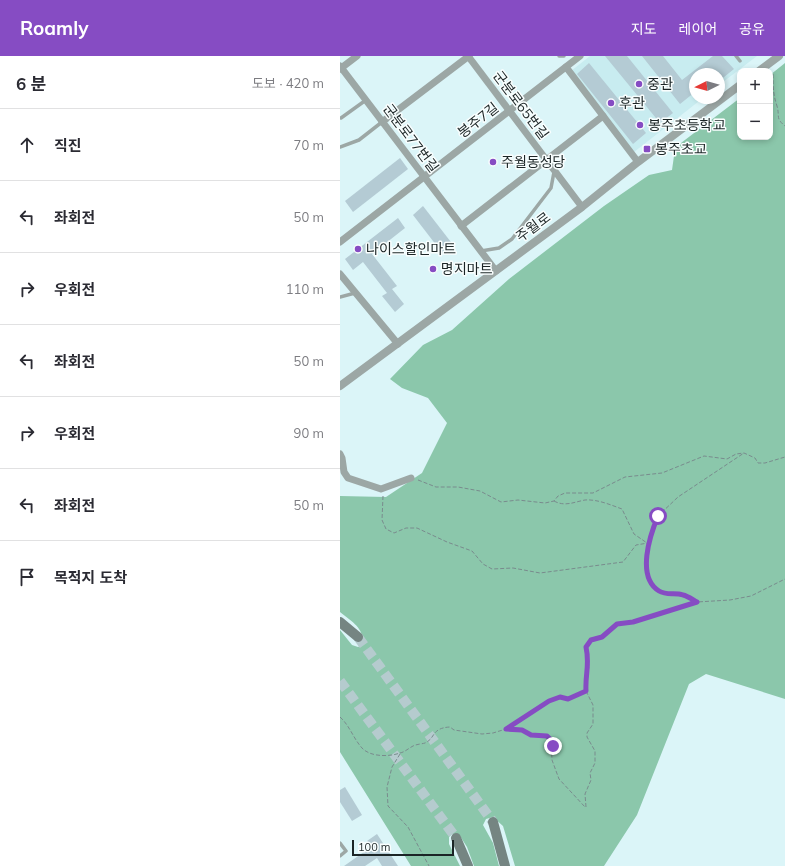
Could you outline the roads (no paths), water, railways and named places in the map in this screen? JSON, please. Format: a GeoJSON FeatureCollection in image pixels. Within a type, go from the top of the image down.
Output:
{"type":"FeatureCollection","features":[{"type":"Feature","properties":{"kind":"main road"},"geometry":{"type":"LineString","coordinates":[[340,622],[358,637]]}},
{"type":"Feature","properties":{"kind":"main road"},"geometry":{"type":"LineString","coordinates":[[492,822],[506,866]]}},
{"type":"Feature","properties":{"kind":"main road"},"geometry":{"type":"LineString","coordinates":[[456,838],[468,866]]}},
{"type":"Feature","properties":{"kind":"street"},"geometry":{"type":"LineString","coordinates":[[340,68],[357,56]]}},
{"type":"Feature","properties":{"kind":"street"},"geometry":{"type":"LineString","coordinates":[[382,122],[468,56]]}},
{"type":"Feature","properties":{"kind":"street","name":"군분로65번길"},"geometry":{"type":"LineString","coordinates":[[468,56],[582,207]]}},
{"type":"Feature","properties":{"kind":"street","name":"봉주7길"},"geometry":{"type":"LineString","coordinates":[[340,242],[425,178],[580,56]]}},
{"type":"Feature","properties":{"kind":"street"},"geometry":{"type":"LineString","coordinates":[[763,68],[779,56]]}},
{"type":"Feature","properties":{"kind":"street"},"geometry":{"type":"LineString","coordinates":[[566,67],[638,162]]}},
{"type":"Feature","properties":{"kind":"street","name":"군분로77번길"},"geometry":{"type":"LineString","coordinates":[[340,68],[496,271]]}},
{"type":"Feature","properties":{"kind":"street","name":"주월로"},"geometry":{"type":"LineString","coordinates":[[340,386],[582,207],[638,162],[737,87]]}},
{"type":"Feature","properties":{"kind":"street"},"geometry":{"type":"LineString","coordinates":[[461,226],[603,116]]}},
{"type":"Feature","properties":{"kind":"street"},"geometry":{"type":"LineString","coordinates":[[340,274],[398,344]]}},
{"type":"Feature","properties":{"kind":"street"},"geometry":{"type":"LineString","coordinates":[[340,454],[344,472],[348,478],[381,489],[412,478]]}},
{"type":"Feature","properties":{"kind":"lane"},"geometry":{"type":"LineString","coordinates":[[559,56],[564,56]]}},
{"type":"Feature","properties":{"kind":"lane"},"geometry":{"type":"LineString","coordinates":[[736,56],[740,61]]}},
{"type":"Feature","properties":{"kind":"lane"},"geometry":{"type":"LineString","coordinates":[[341,118],[366,100]]}},
{"type":"Feature","properties":{"kind":"lane"},"geometry":{"type":"LineString","coordinates":[[340,147],[358,140],[382,122]]}},
{"type":"Feature","properties":{"kind":"lane"},"geometry":{"type":"LineString","coordinates":[[481,251],[499,248],[512,239],[551,188],[554,171]]}},
{"type":"Feature","properties":{"kind":"lane"},"geometry":{"type":"LineString","coordinates":[[340,296],[356,293]]}},
{"type":"Feature","properties":{"kind":"lane"},"geometry":{"type":"LineString","coordinates":[[340,843],[346,852],[340,856]]}},
{"type":"Feature","properties":{"kind":"tunnel"},"geometry":{"type":"LineString","coordinates":[[358,637],[493,822]]}},
{"type":"Feature","properties":{"kind":"tunnel"},"geometry":{"type":"LineString","coordinates":[[340,681],[456,838]]}},
{"type":"Feature","properties":{"kind":"place","name":"중관"},"geometry":{"type":"Point","coordinates":[639,84]}},
{"type":"Feature","properties":{"kind":"place","name":"후관"},"geometry":{"type":"Point","coordinates":[611,103]}},
{"type":"Feature","properties":{"kind":"place","name":"봉주초등학교"},"geometry":{"type":"Point","coordinates":[640,125]}},
{"type":"Feature","properties":{"kind":"place","name":"봉주초교"},"geometry":{"type":"Point","coordinates":[647,149]}},
{"type":"Feature","properties":{"kind":"place","name":"주월동성당"},"geometry":{"type":"Point","coordinates":[493,162]}},
{"type":"Feature","properties":{"kind":"place","name":"나이스할인마트"},"geometry":{"type":"Point","coordinates":[358,249]}},
{"type":"Feature","properties":{"kind":"place","name":"명지마트"},"geometry":{"type":"Point","coordinates":[433,269]}}]}
